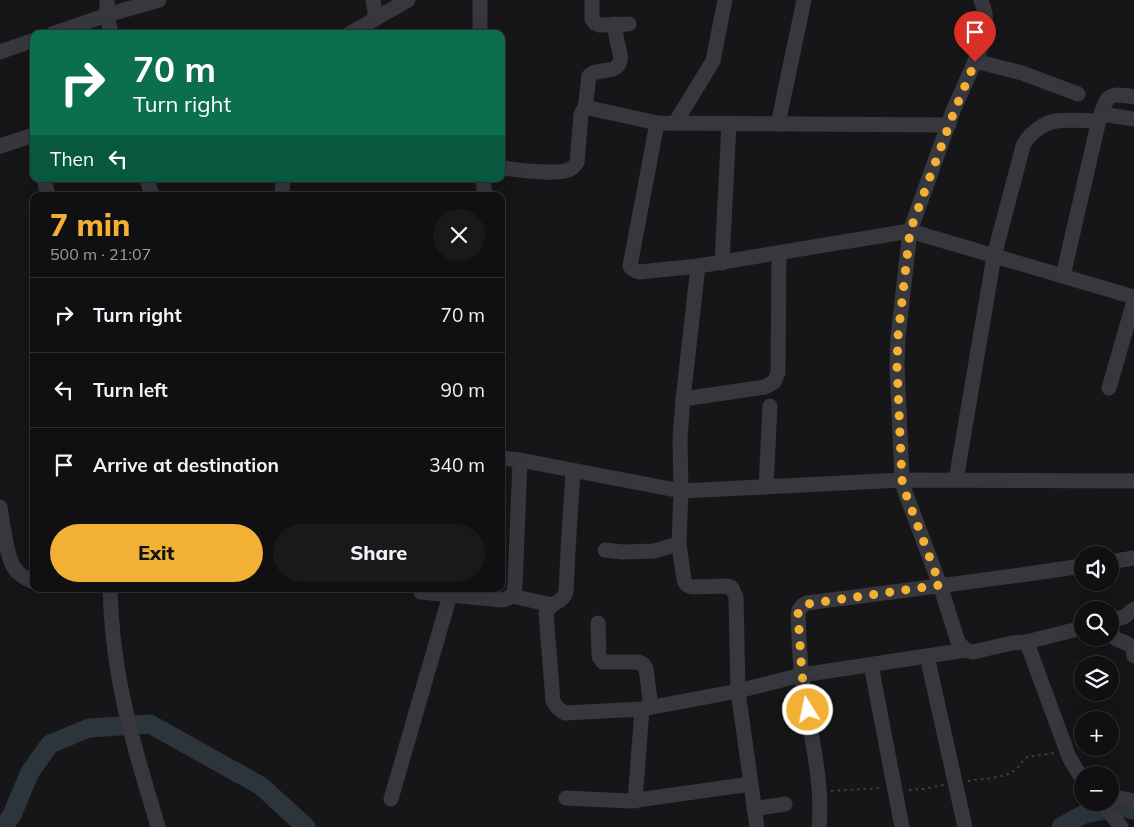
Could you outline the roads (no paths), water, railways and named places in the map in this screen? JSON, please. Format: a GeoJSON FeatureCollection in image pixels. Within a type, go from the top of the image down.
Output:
{"type":"FeatureCollection","features":[{"type":"Feature","properties":{"kind":"street"},"geometry":{"type":"LineString","coordinates":[[60,30],[107,7],[159,0]]}},
{"type":"Feature","properties":{"kind":"street"},"geometry":{"type":"LineString","coordinates":[[372,0],[376,18]]}},
{"type":"Feature","properties":{"kind":"street"},"geometry":{"type":"LineString","coordinates":[[356,30],[408,0]]}},
{"type":"Feature","properties":{"kind":"street"},"geometry":{"type":"LineString","coordinates":[[480,0],[480,30]]}},
{"type":"Feature","properties":{"kind":"street"},"geometry":{"type":"LineString","coordinates":[[505,168],[554,172],[569,170],[577,162],[581,115],[585,108],[589,76],[598,71],[614,70],[620,61],[615,32],[622,24],[600,25],[595,23],[592,19],[592,0]]}},
{"type":"Feature","properties":{"kind":"street"},"geometry":{"type":"LineString","coordinates":[[675,123],[713,62],[725,0]]}},
{"type":"Feature","properties":{"kind":"street"},"geometry":{"type":"LineString","coordinates":[[778,124],[804,0]]}},
{"type":"Feature","properties":{"kind":"street"},"geometry":{"type":"LineString","coordinates":[[966,650],[958,642],[940,585],[904,489],[897,366],[898,336],[910,231],[954,112],[983,43],[986,26],[981,0]]}},
{"type":"Feature","properties":{"kind":"street"},"geometry":{"type":"LineString","coordinates":[[107,7],[110,30]]}},
{"type":"Feature","properties":{"kind":"street"},"geometry":{"type":"LineString","coordinates":[[0,52],[30,41]]}},
{"type":"Feature","properties":{"kind":"street"},"geometry":{"type":"LineString","coordinates":[[975,62],[1022,73],[1078,94]]}},
{"type":"Feature","properties":{"kind":"street"},"geometry":{"type":"LineString","coordinates":[[1062,276],[1106,100],[1110,96],[1134,97]]}},
{"type":"Feature","properties":{"kind":"street"},"geometry":{"type":"LineString","coordinates":[[585,108],[656,123],[949,125]]}},
{"type":"Feature","properties":{"kind":"street"},"geometry":{"type":"LineString","coordinates":[[956,480],[994,256],[1020,153],[1026,140],[1042,126],[1054,121],[1100,118],[1134,120]]}},
{"type":"Feature","properties":{"kind":"street"},"geometry":{"type":"LineString","coordinates":[[722,263],[729,122]]}},
{"type":"Feature","properties":{"kind":"street"},"geometry":{"type":"LineString","coordinates":[[656,123],[630,266],[635,272],[722,263],[910,231],[1134,297]]}},
{"type":"Feature","properties":{"kind":"street"},"geometry":{"type":"LineString","coordinates":[[0,146],[30,138]]}},
{"type":"Feature","properties":{"kind":"street"},"geometry":{"type":"LineString","coordinates":[[682,399],[765,387],[774,382],[778,373],[779,254]]}},
{"type":"Feature","properties":{"kind":"street"},"geometry":{"type":"LineString","coordinates":[[698,266],[682,399],[679,544],[684,580],[688,587],[728,586],[735,592],[738,691],[756,827]]}},
{"type":"Feature","properties":{"kind":"street"},"geometry":{"type":"LineString","coordinates":[[1109,388],[1134,301]]}},
{"type":"Feature","properties":{"kind":"street"},"geometry":{"type":"LineString","coordinates":[[766,486],[770,406]]}},
{"type":"Feature","properties":{"kind":"street"},"geometry":{"type":"LineString","coordinates":[[505,458],[681,490],[902,480],[1134,482]]}},
{"type":"Feature","properties":{"kind":"street"},"geometry":{"type":"LineString","coordinates":[[421,592],[501,600],[509,599],[512,596],[515,586],[520,460]]}},
{"type":"Feature","properties":{"kind":"street"},"geometry":{"type":"LineString","coordinates":[[573,471],[566,592],[562,600],[548,608],[546,613],[553,701],[556,707],[565,713],[647,708],[738,691],[802,675],[966,650],[973,652],[1012,642],[1026,642],[1074,630]]}},
{"type":"Feature","properties":{"kind":"street"},"geometry":{"type":"LineString","coordinates":[[0,508],[9,556],[14,568],[30,580]]}},
{"type":"Feature","properties":{"kind":"street"},"geometry":{"type":"LineString","coordinates":[[605,550],[623,552],[654,550],[679,544]]}},
{"type":"Feature","properties":{"kind":"street"},"geometry":{"type":"LineString","coordinates":[[1119,560],[1134,558]]}},
{"type":"Feature","properties":{"kind":"street"},"geometry":{"type":"LineString","coordinates":[[819,827],[820,814],[816,763],[802,675],[798,610],[807,604],[1074,567]]}},
{"type":"Feature","properties":{"kind":"street"},"geometry":{"type":"LineString","coordinates":[[110,592],[115,655],[127,717],[158,827]]}},
{"type":"Feature","properties":{"kind":"street"},"geometry":{"type":"LineString","coordinates":[[391,799],[450,595]]}},
{"type":"Feature","properties":{"kind":"street"},"geometry":{"type":"LineString","coordinates":[[512,596],[552,605]]}},
{"type":"Feature","properties":{"kind":"street"},"geometry":{"type":"LineString","coordinates":[[1119,618],[1124,617],[1134,609]]}},
{"type":"Feature","properties":{"kind":"street"},"geometry":{"type":"LineString","coordinates":[[598,623],[599,656],[603,662],[638,662],[643,664],[646,669],[647,708],[634,801]]}},
{"type":"Feature","properties":{"kind":"street"},"geometry":{"type":"LineString","coordinates":[[1119,640],[1130,646],[1134,656]]}},
{"type":"Feature","properties":{"kind":"street"},"geometry":{"type":"LineString","coordinates":[[1026,642],[1064,744],[1075,766]]}},
{"type":"Feature","properties":{"kind":"street"},"geometry":{"type":"LineString","coordinates":[[927,656],[965,827]]}},
{"type":"Feature","properties":{"kind":"street"},"geometry":{"type":"LineString","coordinates":[[871,665],[902,827]]}},
{"type":"Feature","properties":{"kind":"street"},"geometry":{"type":"LineString","coordinates":[[566,798],[624,802],[751,784]]}},
{"type":"Feature","properties":{"kind":"street"},"geometry":{"type":"LineString","coordinates":[[1119,798],[1134,800]]}},
{"type":"Feature","properties":{"kind":"street"},"geometry":{"type":"LineString","coordinates":[[754,809],[785,804]]}},
{"type":"Feature","properties":{"kind":"street"},"geometry":{"type":"LineString","coordinates":[[1109,811],[1121,827]]}},
{"type":"Feature","properties":{"kind":"waterway"},"geometry":{"type":"LineString","coordinates":[[3,827],[12,815],[30,772],[50,744],[89,728],[150,724],[261,786],[306,827]]}},
{"type":"Feature","properties":{"kind":"waterway"},"geometry":{"type":"LineString","coordinates":[[1061,827],[1084,814],[1121,807],[1134,810]]}}]}
